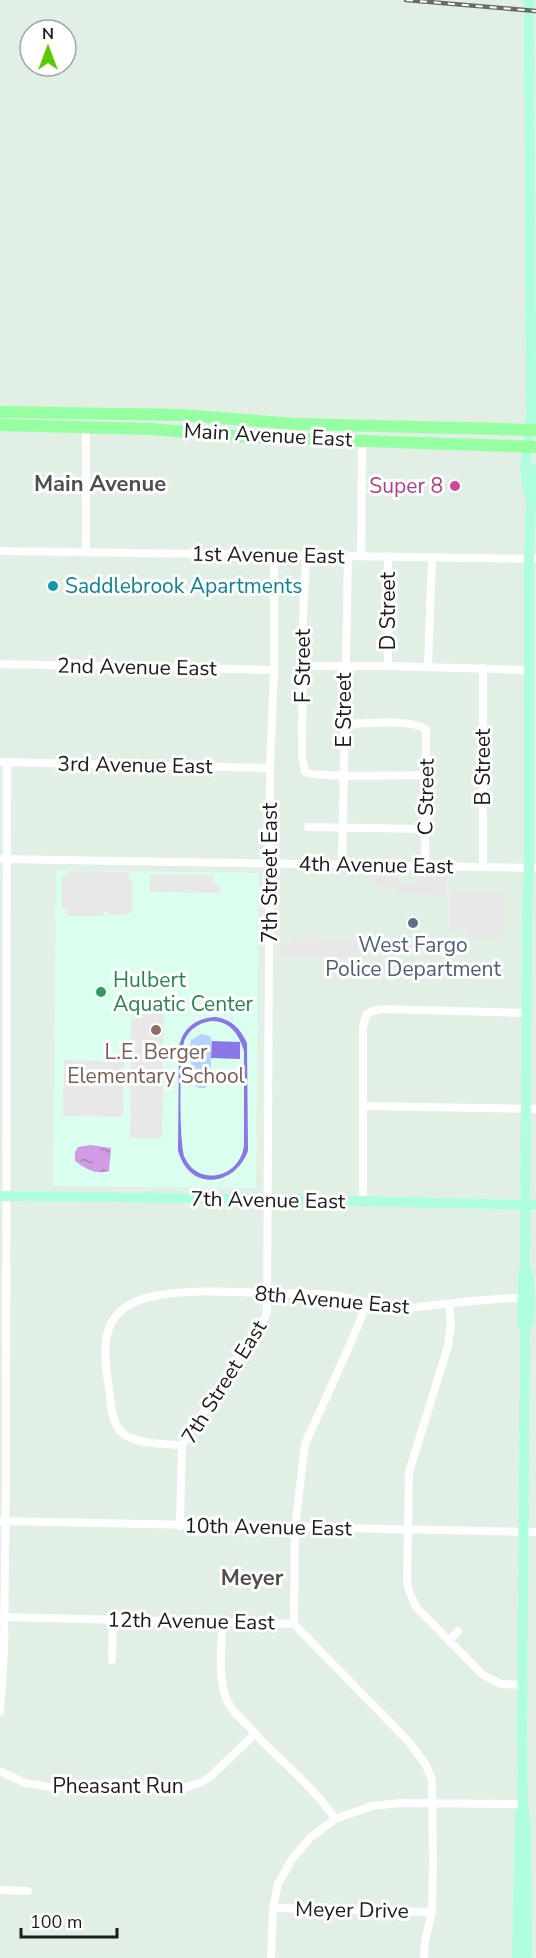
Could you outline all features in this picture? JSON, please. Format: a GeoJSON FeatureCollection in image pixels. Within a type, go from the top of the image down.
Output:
{"type":"FeatureCollection","features":[{"type":"Feature","properties":{"kind":"main road"},"geometry":{"type":"LineString","coordinates":[[527,1958],[522,1685],[525,1331],[522,1324],[522,1276],[525,1267],[530,1205],[531,1109],[526,1013],[533,868],[528,670],[533,559],[531,499],[526,486],[533,446],[529,0]]}},
{"type":"Feature","properties":{"kind":"main road","name":"Main Avenue East"},"geometry":{"type":"LineString","coordinates":[[0,411],[164,414],[296,424],[533,430]]}},
{"type":"Feature","properties":{"kind":"main road"},"geometry":{"type":"LineString","coordinates":[[86,427],[97,420],[146,419],[164,414]]}},
{"type":"Feature","properties":{"kind":"main road","name":"Main Avenue East"},"geometry":{"type":"LineString","coordinates":[[0,425],[193,431],[245,437],[533,446]]}},
{"type":"Feature","properties":{"kind":"main road"},"geometry":{"type":"LineString","coordinates":[[362,441],[370,432],[417,432],[436,427]]}},
{"type":"Feature","properties":{"kind":"main road"},"geometry":{"type":"LineString","coordinates":[[531,499],[535,487],[536,468]]}},
{"type":"Feature","properties":{"kind":"main road","name":"7th Avenue East"},"geometry":{"type":"LineString","coordinates":[[4,1196],[530,1205]]}},
{"type":"Feature","properties":{"kind":"main road"},"geometry":{"type":"LineString","coordinates":[[525,1267],[529,1276],[529,1324],[525,1331]]}},
{"type":"Feature","properties":{"kind":"main road"},"geometry":{"type":"LineString","coordinates":[[517,1958],[519,1819],[523,1804]]}},
{"type":"Feature","properties":{"kind":"street"},"geometry":{"type":"LineString","coordinates":[[86,427],[86,552]]}},
{"type":"Feature","properties":{"kind":"street"},"geometry":{"type":"LineString","coordinates":[[361,555],[362,441]]}},
{"type":"Feature","properties":{"kind":"street","name":"1st Avenue East"},"geometry":{"type":"LineString","coordinates":[[0,551],[533,559]]}},
{"type":"Feature","properties":{"kind":"street","name":"7th Street East"},"geometry":{"type":"LineString","coordinates":[[180,1526],[182,1445],[263,1322],[267,1312],[270,768],[274,670],[274,555]]}},
{"type":"Feature","properties":{"kind":"street","name":"F Street"},"geometry":{"type":"LineString","coordinates":[[306,555],[302,757],[305,772],[309,774],[344,775]]}},
{"type":"Feature","properties":{"kind":"street","name":"E Street"},"geometry":{"type":"LineString","coordinates":[[342,864],[348,556]]}},
{"type":"Feature","properties":{"kind":"street","name":"D Street"},"geometry":{"type":"LineString","coordinates":[[388,556],[388,666]]}},
{"type":"Feature","properties":{"kind":"street"},"geometry":{"type":"LineString","coordinates":[[428,667],[432,557]]}},
{"type":"Feature","properties":{"kind":"street","name":"2nd Avenue East"},"geometry":{"type":"LineString","coordinates":[[0,664],[274,670]]}},
{"type":"Feature","properties":{"kind":"street"},"geometry":{"type":"LineString","coordinates":[[304,666],[528,670]]}},
{"type":"Feature","properties":{"kind":"street","name":"B Street"},"geometry":{"type":"LineString","coordinates":[[483,668],[483,867]]}},
{"type":"Feature","properties":{"kind":"street","name":"C Street"},"geometry":{"type":"LineString","coordinates":[[344,724],[407,724],[425,728],[428,735],[425,866]]}},
{"type":"Feature","properties":{"kind":"street"},"geometry":{"type":"LineString","coordinates":[[0,1712],[3,1521],[4,762]]}},
{"type":"Feature","properties":{"kind":"street","name":"3rd Avenue East"},"geometry":{"type":"LineString","coordinates":[[4,762],[270,768]]}},
{"type":"Feature","properties":{"kind":"street"},"geometry":{"type":"LineString","coordinates":[[344,775],[427,775]]}},
{"type":"Feature","properties":{"kind":"street"},"geometry":{"type":"LineString","coordinates":[[308,827],[425,829]]}},
{"type":"Feature","properties":{"kind":"street","name":"4th Avenue East"},"geometry":{"type":"LineString","coordinates":[[4,859],[533,868]]}},
{"type":"Feature","properties":{"kind":"street"},"geometry":{"type":"LineString","coordinates":[[363,1202],[363,1027],[366,1015],[382,1009],[526,1013]]}},
{"type":"Feature","properties":{"kind":"street"},"geometry":{"type":"LineString","coordinates":[[364,1106],[531,1109]]}},
{"type":"Feature","properties":{"kind":"street","name":"8th Avenue East"},"geometry":{"type":"LineString","coordinates":[[182,1445],[152,1444],[133,1438],[118,1428],[112,1411],[105,1368],[104,1344],[109,1327],[129,1305],[154,1296],[186,1292],[332,1295],[367,1304],[402,1309],[484,1299],[522,1298]]}},
{"type":"Feature","properties":{"kind":"street"},"geometry":{"type":"LineString","coordinates":[[294,1624],[294,1528],[305,1444],[367,1304]]}},
{"type":"Feature","properties":{"kind":"street"},"geometry":{"type":"LineString","coordinates":[[449,1305],[451,1323],[448,1346],[409,1472],[408,1591],[417,1607],[483,1675],[501,1684],[522,1685]]}},
{"type":"Feature","properties":{"kind":"street","name":"10th Avenue East"},"geometry":{"type":"LineString","coordinates":[[3,1521],[536,1532]]}},
{"type":"Feature","properties":{"kind":"street","name":"12th Avenue East"},"geometry":{"type":"LineString","coordinates":[[2,1617],[294,1624],[414,1747],[426,1765],[432,1780],[432,1912],[425,1941],[424,1958]]}},
{"type":"Feature","properties":{"kind":"street"},"geometry":{"type":"LineString","coordinates":[[112,1619],[112,1660]]}},
{"type":"Feature","properties":{"kind":"street"},"geometry":{"type":"LineString","coordinates":[[222,1622],[222,1671],[226,1699],[255,1734],[320,1799],[335,1819]]}},
{"type":"Feature","properties":{"kind":"street"},"geometry":{"type":"LineString","coordinates":[[449,1641],[458,1631]]}},
{"type":"Feature","properties":{"kind":"street","name":"Pheasant Run"},"geometry":{"type":"LineString","coordinates":[[0,1771],[25,1783],[44,1786],[181,1789],[202,1782],[211,1776],[255,1734]]}},
{"type":"Feature","properties":{"kind":"street"},"geometry":{"type":"LineString","coordinates":[[271,1958],[273,1908],[278,1884],[292,1859],[310,1838],[335,1819],[372,1806],[400,1803],[523,1804]]}},
{"type":"Feature","properties":{"kind":"street"},"geometry":{"type":"LineString","coordinates":[[0,1890],[28,1891]]}},
{"type":"Feature","properties":{"kind":"street","name":"Meyer Drive"},"geometry":{"type":"LineString","coordinates":[[273,1908],[432,1912]]}},
{"type":"Feature","properties":{"kind":"shaded area","name":"L.E. Berger Elementary School"},"geometry":{"type":"Polygon","coordinates":[[[56,870],[259,873],[256,1188],[53,1186],[56,870]]]}},
{"type":"Feature","properties":{"kind":"shaded area"},"geometry":{"type":"Polygon","coordinates":[[[68,871],[129,872],[132,883],[132,909],[129,914],[111,915],[106,911],[104,916],[67,916],[67,908],[62,908],[62,876],[67,876],[68,871]]]}},
{"type":"Feature","properties":{"kind":"shaded area"},"geometry":{"type":"Polygon","coordinates":[[[150,874],[213,875],[213,881],[220,887],[220,893],[150,892],[150,874]]]}},
{"type":"Feature","properties":{"kind":"shaded area"},"geometry":{"type":"Polygon","coordinates":[[[376,876],[402,877],[404,883],[417,883],[419,877],[446,878],[446,895],[398,894],[398,888],[376,886],[376,876]]]}},
{"type":"Feature","properties":{"kind":"shaded area"},"geometry":{"type":"Polygon","coordinates":[[[450,891],[505,891],[504,938],[468,937],[468,930],[450,930],[450,891]]]}},
{"type":"Feature","properties":{"kind":"shaded area"},"geometry":{"type":"Polygon","coordinates":[[[293,938],[357,939],[357,957],[280,957],[281,944],[292,944],[293,938]]]}},
{"type":"Feature","properties":{"kind":"shaded area"},"geometry":{"type":"Polygon","coordinates":[[[146,1002],[164,1002],[162,1138],[130,1138],[131,1018],[146,1002]]]}},
{"type":"Feature","properties":{"kind":"shaded area"},"geometry":{"type":"Polygon","coordinates":[[[209,1018],[222,1018],[231,1023],[247,1043],[248,1151],[233,1172],[212,1180],[191,1173],[183,1163],[178,1150],[179,1048],[183,1035],[191,1025],[209,1018]],[[218,1022],[203,1023],[190,1032],[185,1039],[182,1061],[183,1150],[191,1167],[209,1176],[219,1175],[235,1165],[244,1145],[244,1051],[233,1030],[218,1022]]]}},
{"type":"Feature","properties":{"kind":"shaded area"},"geometry":{"type":"Polygon","coordinates":[[[201,1034],[210,1036],[212,1041],[210,1082],[205,1088],[195,1085],[189,1053],[191,1040],[201,1034]]]}},
{"type":"Feature","properties":{"kind":"shaded area"},"geometry":{"type":"Polygon","coordinates":[[[212,1041],[240,1042],[240,1059],[211,1058],[212,1041]]]}},
{"type":"Feature","properties":{"kind":"shaded area"},"geometry":{"type":"Polygon","coordinates":[[[64,1060],[124,1062],[123,1117],[63,1116],[64,1060]]]}},
{"type":"Feature","properties":{"kind":"water"},"geometry":{"type":"Polygon","coordinates":[[[91,1145],[111,1148],[109,1171],[91,1170],[75,1161],[75,1152],[78,1147],[91,1145]]]}},
{"type":"Feature","properties":{"kind":"railway"},"geometry":{"type":"LineString","coordinates":[[406,0],[536,11]]}},
{"type":"Feature","properties":{"kind":"place","name":"Super 8"},"geometry":{"type":"Point","coordinates":[455,486]}},
{"type":"Feature","properties":{"kind":"place","name":"Saddlebrook Apartments"},"geometry":{"type":"Point","coordinates":[53,586]}},
{"type":"Feature","properties":{"kind":"place","name":"West Fargo Police Department"},"geometry":{"type":"Point","coordinates":[413,923]}},
{"type":"Feature","properties":{"kind":"place","name":"Hulbert Aquatic Center"},"geometry":{"type":"Point","coordinates":[101,992]}},
{"type":"Feature","properties":{"kind":"place","name":"L.E. Berger Elementary School"},"geometry":{"type":"Point","coordinates":[156,1030]}},
{"type":"Feature","properties":{"kind":"district","name":"Main Avenue"},"geometry":{"type":"Point","coordinates":[100,483]}},
{"type":"Feature","properties":{"kind":"district","name":"Meyer"},"geometry":{"type":"Point","coordinates":[252,1577]}}]}
